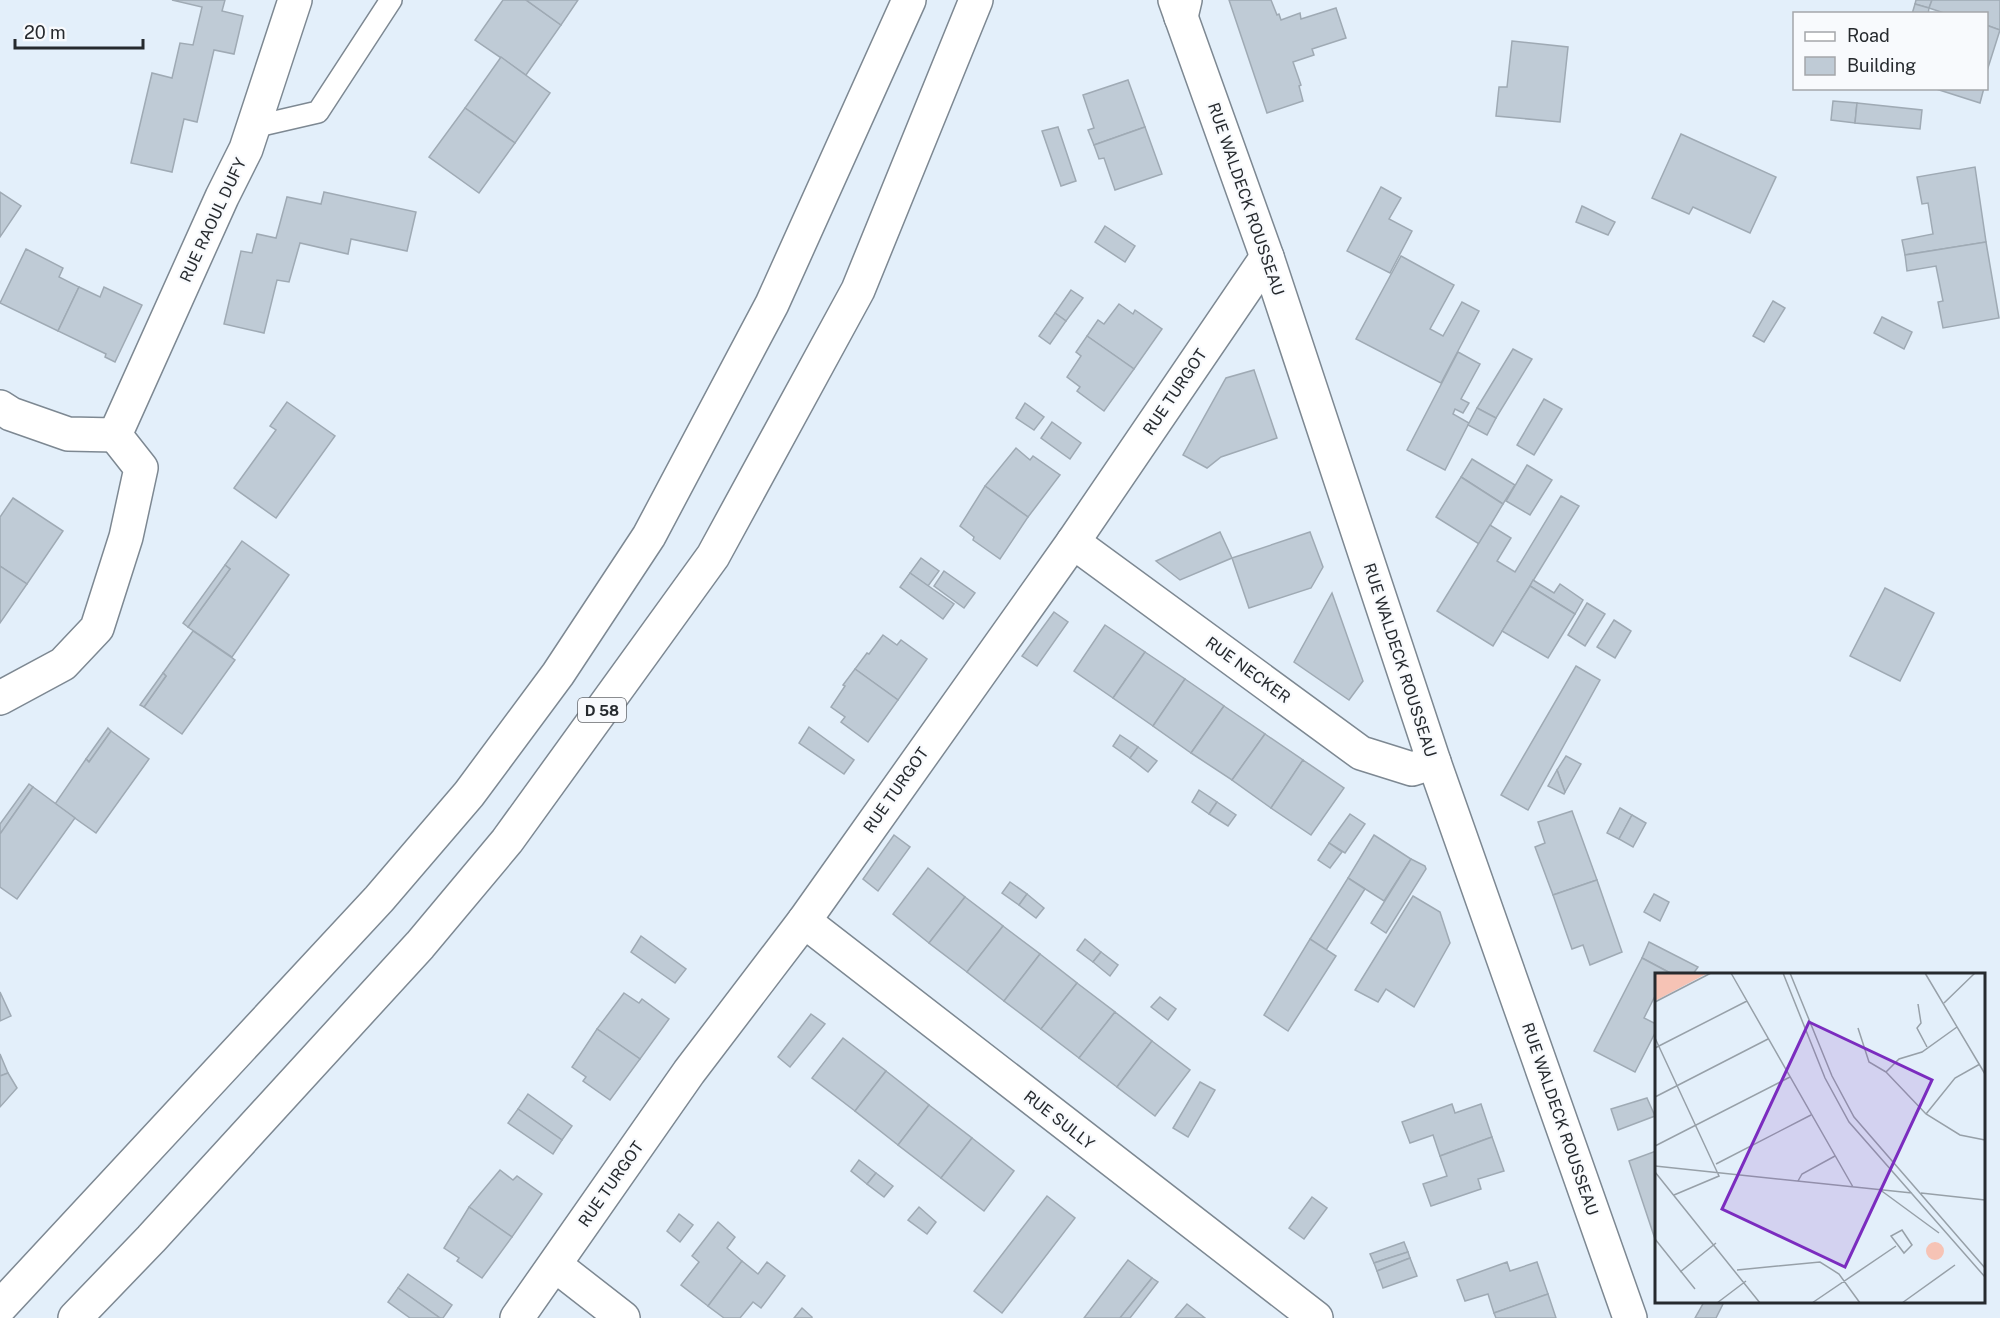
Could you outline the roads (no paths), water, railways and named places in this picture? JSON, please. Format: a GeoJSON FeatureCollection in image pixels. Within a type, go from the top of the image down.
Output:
{"type":"FeatureCollection","features":[{"type":"Feature","properties":{"kind":"main road","name":"RUE RAOUL DUFY"},"geometry":{"type":"LineString","coordinates":[[115,435],[222,197],[246,149],[295,0]]}},
{"type":"Feature","properties":{"kind":"main road"},"geometry":{"type":"LineString","coordinates":[[0,1306],[379,899],[469,794],[558,674],[649,536],[766,315],[909,0]]}},
{"type":"Feature","properties":{"kind":"main road","name":"D 58"},"geometry":{"type":"LineString","coordinates":[[75,1318],[151,1239],[420,945],[507,841],[713,556],[858,290],[976,0]]}},
{"type":"Feature","properties":{"kind":"main road","name":"RUE WALDECK ROUSSEAU"},"geometry":{"type":"LineString","coordinates":[[1180,6],[1267,257],[1434,762],[1630,1318]]}},
{"type":"Feature","properties":{"kind":"main road","name":"RUE TURGOT"},"geometry":{"type":"LineString","coordinates":[[518,1318],[689,1072],[804,921],[1073,542],[1267,257]]}},
{"type":"Feature","properties":{"kind":"main road"},"geometry":{"type":"LineString","coordinates":[[0,407],[11,414],[68,434],[115,435],[141,468],[126,537],[97,628],[63,664],[0,698]]}},
{"type":"Feature","properties":{"kind":"main road","name":"RUE NECKER"},"geometry":{"type":"LineString","coordinates":[[1073,542],[1361,753],[1412,769],[1434,762]]}},
{"type":"Feature","properties":{"kind":"main road","name":"RUE SULLY"},"geometry":{"type":"LineString","coordinates":[[804,921],[1316,1318]]}},
{"type":"Feature","properties":{"kind":"main road"},"geometry":{"type":"LineString","coordinates":[[555,1265],[623,1318]]}},
{"type":"Feature","properties":{"kind":"lane"},"geometry":{"type":"LineString","coordinates":[[253,127],[318,112],[391,0]]}}]}
